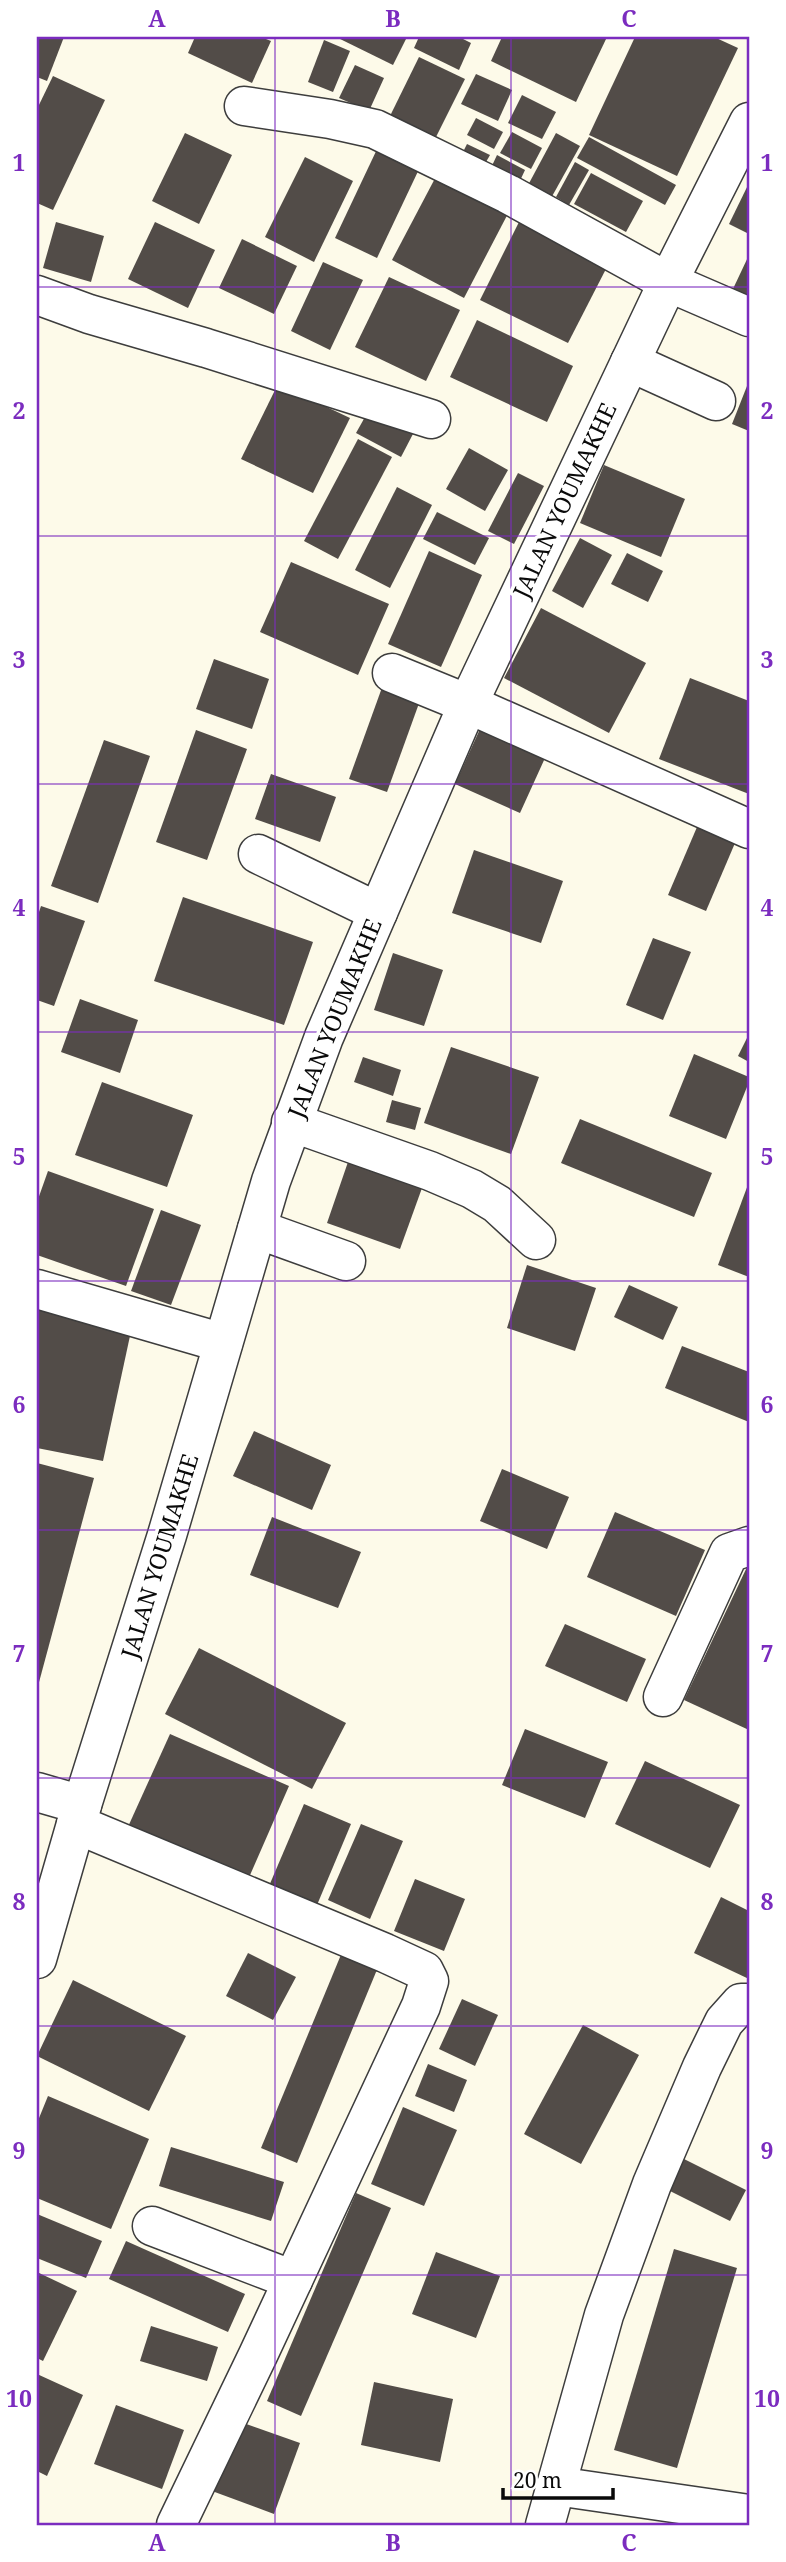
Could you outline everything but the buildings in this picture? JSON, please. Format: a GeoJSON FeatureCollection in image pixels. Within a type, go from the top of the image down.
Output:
{"type":"FeatureCollection","features":[{"type":"Feature","properties":{"kind":"street"},"geometry":{"type":"LineString","coordinates":[[244,106],[375,129],[508,194],[668,282],[749,317]]}},
{"type":"Feature","properties":{"kind":"street","name":"JALAN YOUMAKHE"},"geometry":{"type":"LineString","coordinates":[[37,1959],[291,1122],[329,1025],[468,704],[668,282],[749,122]]}},
{"type":"Feature","properties":{"kind":"street"},"geometry":{"type":"LineString","coordinates":[[37,295],[89,314],[430,419]]}},
{"type":"Feature","properties":{"kind":"street"},"geometry":{"type":"LineString","coordinates":[[630,362],[716,401]]}},
{"type":"Feature","properties":{"kind":"street"},"geometry":{"type":"LineString","coordinates":[[392,673],[468,704],[749,830]]}},
{"type":"Feature","properties":{"kind":"street"},"geometry":{"type":"LineString","coordinates":[[258,854],[378,912]]}},
{"type":"Feature","properties":{"kind":"street"},"geometry":{"type":"LineString","coordinates":[[291,1122],[430,1171],[472,1189],[498,1204],[536,1240]]}},
{"type":"Feature","properties":{"kind":"street"},"geometry":{"type":"LineString","coordinates":[[257,1229],[346,1261]]}},
{"type":"Feature","properties":{"kind":"street"},"geometry":{"type":"LineString","coordinates":[[37,1289],[223,1343]]}},
{"type":"Feature","properties":{"kind":"street"},"geometry":{"type":"LineString","coordinates":[[663,1697],[729,1553],[749,1546]]}},
{"type":"Feature","properties":{"kind":"street"},"geometry":{"type":"LineString","coordinates":[[37,1792],[79,1814],[425,1971],[429,1981],[421,2006],[176,2525]]}},
{"type":"Feature","properties":{"kind":"street"},"geometry":{"type":"LineString","coordinates":[[545,2525],[604,2315],[652,2184],[724,2022],[741,2003],[749,2003]]}},
{"type":"Feature","properties":{"kind":"street"},"geometry":{"type":"LineString","coordinates":[[152,2226],[293,2280]]}},
{"type":"Feature","properties":{"kind":"street"},"geometry":{"type":"LineString","coordinates":[[556,2487],[749,2514]]}}]}
